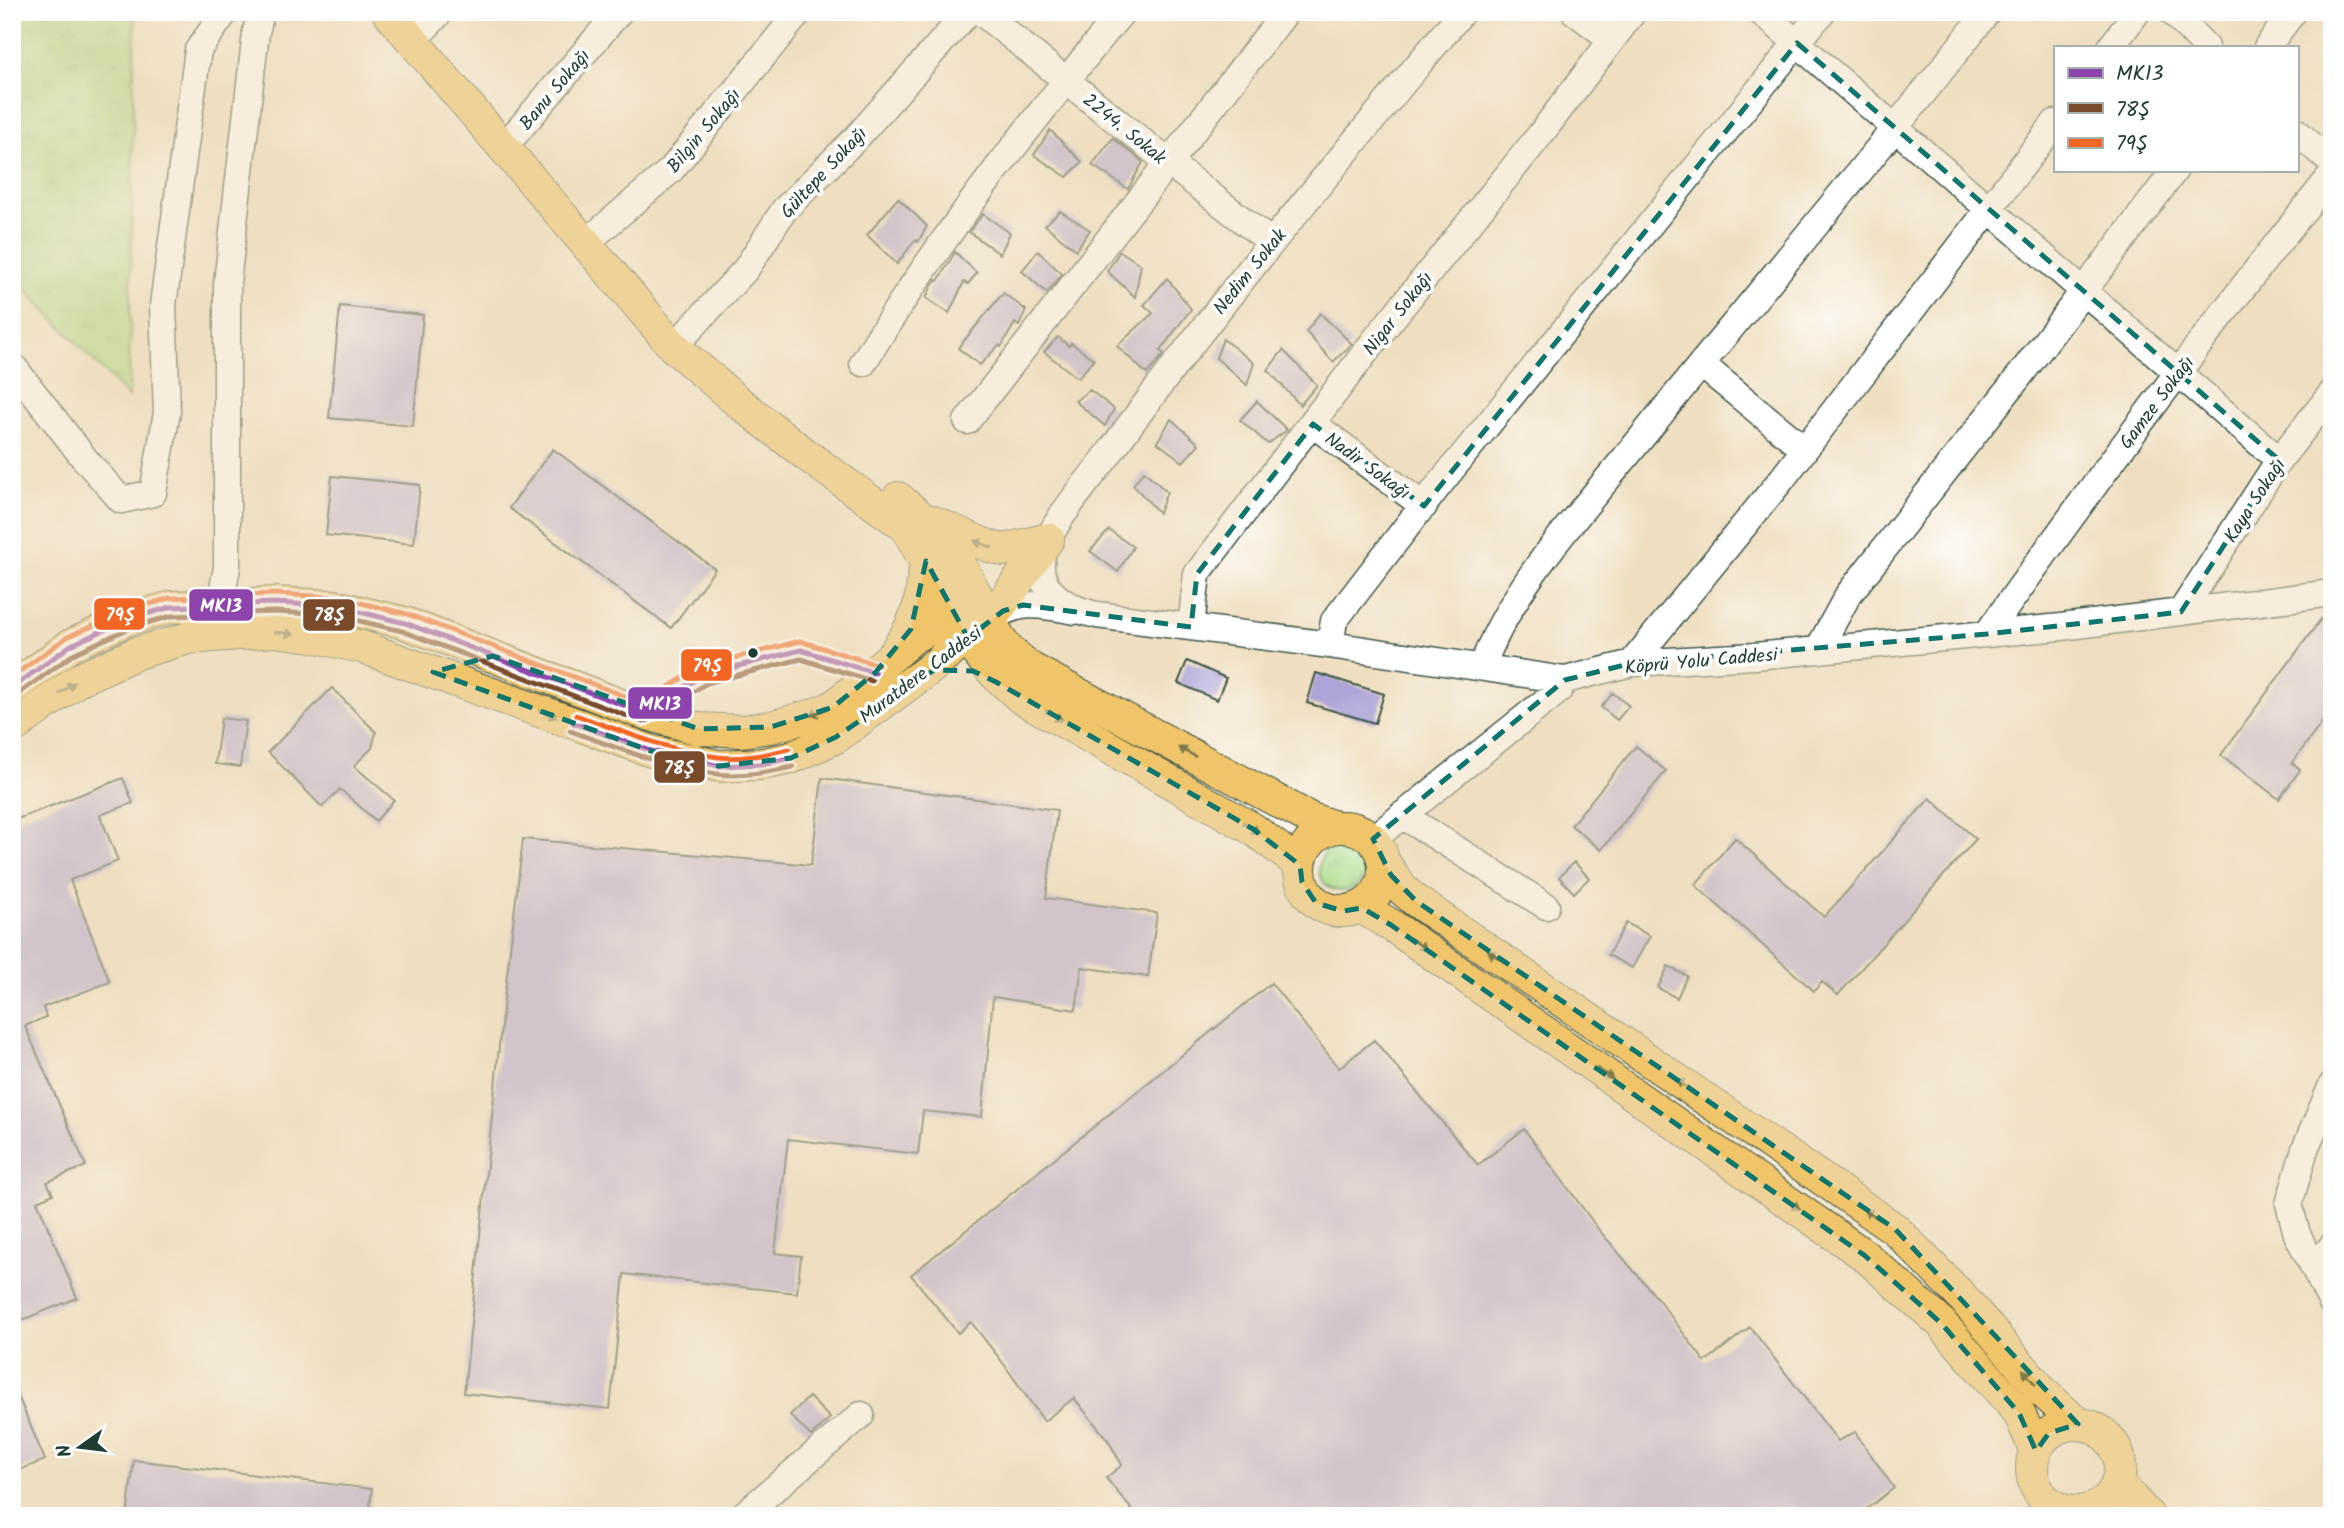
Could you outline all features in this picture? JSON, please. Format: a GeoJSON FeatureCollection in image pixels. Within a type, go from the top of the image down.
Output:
{"type":"FeatureCollection","features":[{"type":"Feature","properties":{"kind":"main road"},"geometry":{"type":"LineString","coordinates":[[388,12],[674,348],[805,454],[906,527],[926,561],[972,625],[999,637],[1008,649],[1030,668],[1311,819],[1335,827]]}},
{"type":"Feature","properties":{"kind":"main road"},"geometry":{"type":"LineString","coordinates":[[424,18],[595,235],[683,337],[786,423],[906,503],[939,532],[957,559],[972,625],[993,672],[1020,697]]}},
{"type":"Feature","properties":{"kind":"main road"},"geometry":{"type":"LineString","coordinates":[[922,517],[988,546],[1004,550],[1048,539]]}},
{"type":"Feature","properties":{"kind":"main road"},"geometry":{"type":"LineString","coordinates":[[972,625],[1048,539]]}},
{"type":"Feature","properties":{"kind":"main road"},"geometry":{"type":"LineString","coordinates":[[895,651],[911,629],[918,610],[926,561]]}},
{"type":"Feature","properties":{"kind":"main road","name":"Muratdere Caddesi"},"geometry":{"type":"LineString","coordinates":[[12,688],[71,645],[129,619],[171,607],[220,603],[335,606],[405,623],[564,681],[637,711],[699,729],[743,731],[784,723],[833,707],[915,636],[972,625]]}},
{"type":"Feature","properties":{"kind":"main road","name":"Muratdere Caddesi"},"geometry":{"type":"LineString","coordinates":[[12,728],[80,679],[137,653],[189,638],[274,631],[362,647],[651,751],[719,766],[762,764],[791,758],[836,737],[927,671],[972,625]]}},
{"type":"Feature","properties":{"kind":"main road"},"geometry":{"type":"LineString","coordinates":[[433,672],[493,656]]}},
{"type":"Feature","properties":{"kind":"main road"},"geometry":{"type":"LineString","coordinates":[[927,671],[951,668],[973,671],[1253,829],[1300,865]]}},
{"type":"Feature","properties":{"kind":"main road"},"geometry":{"type":"LineString","coordinates":[[492,693],[564,681]]}},
{"type":"Feature","properties":{"kind":"main road"},"geometry":{"type":"LineString","coordinates":[[1379,852],[1384,878],[1379,891],[1361,907],[1343,911],[1329,909],[1317,902],[1301,882],[1300,865],[1303,852],[1311,840],[1322,831],[1335,827],[1349,826],[1362,831],[1379,852],[1403,890],[1416,901],[1895,1229],[1963,1298],[2042,1392],[2078,1424]]}},
{"type":"Feature","properties":{"kind":"main road"},"geometry":{"type":"LineString","coordinates":[[1361,907],[1391,925],[1864,1255],[1949,1333],[2019,1413],[2036,1451]]}},
{"type":"Feature","properties":{"kind":"main road"},"geometry":{"type":"LineString","coordinates":[[2078,1424],[2093,1427],[2106,1436],[2115,1448],[2120,1462],[2117,1482],[2106,1501],[2090,1513],[2067,1512],[2054,1507],[2040,1495],[2032,1472],[2039,1444],[2049,1433],[2063,1426],[2078,1424]]}},
{"type":"Feature","properties":{"kind":"main road"},"geometry":{"type":"LineString","coordinates":[[2117,1482],[2148,1516]]}},
{"type":"Feature","properties":{"kind":"street"},"geometry":{"type":"LineString","coordinates":[[12,365],[84,458],[121,500],[153,493],[167,412],[163,305],[198,50],[225,12]]}},
{"type":"Feature","properties":{"kind":"street"},"geometry":{"type":"LineString","coordinates":[[220,603],[227,568],[227,283],[256,32],[261,12]]}},
{"type":"Feature","properties":{"kind":"street","name":"Banu Sokağı"},"geometry":{"type":"LineString","coordinates":[[515,134],[620,12]]}},
{"type":"Feature","properties":{"kind":"street","name":"Bilgin Sokağı"},"geometry":{"type":"LineString","coordinates":[[595,235],[671,170],[799,12]]}},
{"type":"Feature","properties":{"kind":"street","name":"Gültepe Sokağı"},"geometry":{"type":"LineString","coordinates":[[683,337],[746,269],[785,210],[857,137],[968,12]]}},
{"type":"Feature","properties":{"kind":"street","name":"2244. Sokak"},"geometry":{"type":"LineString","coordinates":[[981,12],[1168,163],[1271,242]]}},
{"type":"Feature","properties":{"kind":"street"},"geometry":{"type":"LineString","coordinates":[[863,363],[968,207],[1122,12]]}},
{"type":"Feature","properties":{"kind":"street"},"geometry":{"type":"LineString","coordinates":[[967,421],[1286,12]]}},
{"type":"Feature","properties":{"kind":"street","name":"Nedim Sokak"},"geometry":{"type":"LineString","coordinates":[[1048,539],[1165,376],[1271,242],[1462,12]]}},
{"type":"Feature","properties":{"kind":"street"},"geometry":{"type":"LineString","coordinates":[[1574,12],[1612,40]]}},
{"type":"Feature","properties":{"kind":"street","name":"Nigar Sokağı"},"geometry":{"type":"LineString","coordinates":[[1191,627],[1197,574],[1374,341],[1540,135],[1633,12]]}},
{"type":"Feature","properties":{"kind":"street"},"geometry":{"type":"LineString","coordinates":[[1761,12],[2279,460]]}},
{"type":"Feature","properties":{"kind":"street"},"geometry":{"type":"LineString","coordinates":[[1330,645],[1334,621],[1448,474],[1822,12]]}},
{"type":"Feature","properties":{"kind":"street"},"geometry":{"type":"LineString","coordinates":[[1482,667],[1492,639],[1531,576],[1987,12]]}},
{"type":"Feature","properties":{"kind":"street"},"geometry":{"type":"LineString","coordinates":[[2112,46],[2137,12]]}},
{"type":"Feature","properties":{"kind":"street"},"geometry":{"type":"LineString","coordinates":[[2172,12],[2205,46]]}},
{"type":"Feature","properties":{"kind":"street"},"geometry":{"type":"LineString","coordinates":[[2268,46],[2293,12]]}},
{"type":"Feature","properties":{"kind":"street"},"geometry":{"type":"LineString","coordinates":[[1632,663],[1804,449],[2054,124]]}},
{"type":"Feature","properties":{"kind":"street"},"geometry":{"type":"LineString","coordinates":[[2298,133],[2332,163]]}},
{"type":"Feature","properties":{"kind":"street"},"geometry":{"type":"LineString","coordinates":[[1818,650],[1848,595],[2173,172]]}},
{"type":"Feature","properties":{"kind":"street","name":"Gamze Sokağı"},"geometry":{"type":"LineString","coordinates":[[1987,634],[2080,503],[2281,237],[2332,175]]}},
{"type":"Feature","properties":{"kind":"street"},"geometry":{"type":"LineString","coordinates":[[1700,364],[1804,449]]}},
{"type":"Feature","properties":{"kind":"street","name":"Kaya Sokağı"},"geometry":{"type":"LineString","coordinates":[[2181,612],[2279,460],[2332,393]]}},
{"type":"Feature","properties":{"kind":"street","name":"Nadir Sokağı"},"geometry":{"type":"LineString","coordinates":[[1312,424],[1424,506]]}},
{"type":"Feature","properties":{"kind":"street","name":"Köprü Yolu Caddesi"},"geometry":{"type":"LineString","coordinates":[[1048,539],[1041,563],[1044,578],[1055,596],[1064,604],[1097,615],[1330,645],[1565,680],[1632,663],[1818,650],[1987,634],[2332,593]]}},
{"type":"Feature","properties":{"kind":"street"},"geometry":{"type":"LineString","coordinates":[[972,625],[1023,605],[1097,615]]}},
{"type":"Feature","properties":{"kind":"street"},"geometry":{"type":"LineString","coordinates":[[1379,852],[1402,815],[1558,691],[1565,680]]}},
{"type":"Feature","properties":{"kind":"street"},"geometry":{"type":"LineString","coordinates":[[1402,815],[1546,906]]}},
{"type":"Feature","properties":{"kind":"street"},"geometry":{"type":"LineString","coordinates":[[2332,1085],[2305,1149],[2289,1204],[2297,1234],[2332,1303]]}},
{"type":"Feature","properties":{"kind":"street"},"geometry":{"type":"LineString","coordinates":[[2315,1269],[2332,1246]]}},
{"type":"Feature","properties":{"kind":"street"},"geometry":{"type":"LineString","coordinates":[[742,1516],[861,1415]]}},
{"type":"Feature","properties":{"kind":"highlighted area"},"geometry":{"type":"Polygon","coordinates":[[[1797,43],[2279,460],[2181,612],[1987,634],[1632,663],[1565,680],[1373,839],[1391,875],[1416,901],[1895,1229],[2078,1424],[2049,1433],[2036,1451],[2019,1413],[1941,1323],[1864,1255],[1391,925],[1362,908],[1343,911],[1316,903],[1302,882],[1300,865],[1253,829],[996,682],[973,671],[934,670],[836,737],[791,758],[719,766],[651,751],[433,672],[493,656],[699,729],[771,727],[833,707],[875,673],[911,629],[926,561],[968,638],[1003,611],[1023,605],[1191,627],[1197,574],[1313,424],[1424,506],[1797,43]]]}},
{"type":"Feature","properties":{"kind":"green space"},"geometry":{"type":"Polygon","coordinates":[[[12,12],[135,12],[129,398],[12,275],[12,12]]]}},
{"type":"Feature","properties":{"kind":"green space"},"geometry":{"type":"Polygon","coordinates":[[[1342,845],[1358,852],[1365,868],[1358,884],[1342,891],[1326,884],[1319,868],[1326,852],[1342,845]]]}},
{"type":"Feature","properties":{"kind":"building"},"geometry":{"type":"Polygon","coordinates":[[[1050,130],[1082,162],[1067,177],[1034,155],[1050,130]]]}},
{"type":"Feature","properties":{"kind":"building"},"geometry":{"type":"Polygon","coordinates":[[[1113,138],[1143,162],[1128,189],[1092,165],[1113,138]]]}},
{"type":"Feature","properties":{"kind":"building"},"geometry":{"type":"Polygon","coordinates":[[[898,198],[927,226],[918,242],[915,240],[897,264],[867,235],[898,198]]]}},
{"type":"Feature","properties":{"kind":"building"},"geometry":{"type":"Polygon","coordinates":[[[1060,211],[1090,230],[1076,250],[1045,225],[1060,211]]]}},
{"type":"Feature","properties":{"kind":"building"},"geometry":{"type":"Polygon","coordinates":[[[983,214],[1010,233],[1000,254],[969,232],[983,214]]]}},
{"type":"Feature","properties":{"kind":"building"},"geometry":{"type":"Polygon","coordinates":[[[1038,251],[1062,274],[1047,293],[1022,271],[1038,251]]]}},
{"type":"Feature","properties":{"kind":"building"},"geometry":{"type":"Polygon","coordinates":[[[1120,251],[1141,265],[1135,297],[1107,271],[1120,251]]]}},
{"type":"Feature","properties":{"kind":"building"},"geometry":{"type":"Polygon","coordinates":[[[955,252],[977,273],[968,284],[964,282],[949,313],[926,298],[955,252]]]}},
{"type":"Feature","properties":{"kind":"building"},"geometry":{"type":"Polygon","coordinates":[[[1167,278],[1191,309],[1160,351],[1164,354],[1147,374],[1117,346],[1153,313],[1144,305],[1167,278]]]}},
{"type":"Feature","properties":{"kind":"building"},"geometry":{"type":"Polygon","coordinates":[[[1003,293],[1026,310],[1019,326],[1015,323],[1001,347],[999,345],[980,365],[958,348],[1003,293]]]}},
{"type":"Feature","properties":{"kind":"building"},"geometry":{"type":"Polygon","coordinates":[[[340,306],[423,315],[413,426],[329,418],[340,306]]]}},
{"type":"Feature","properties":{"kind":"building"},"geometry":{"type":"Polygon","coordinates":[[[1320,313],[1352,344],[1333,362],[1306,332],[1320,313]]]}},
{"type":"Feature","properties":{"kind":"building"},"geometry":{"type":"Polygon","coordinates":[[[1058,337],[1094,360],[1078,378],[1044,352],[1058,337]]]}},
{"type":"Feature","properties":{"kind":"building"},"geometry":{"type":"Polygon","coordinates":[[[1223,339],[1254,363],[1247,385],[1216,358],[1223,339]]]}},
{"type":"Feature","properties":{"kind":"building"},"geometry":{"type":"Polygon","coordinates":[[[1283,350],[1317,385],[1300,405],[1268,370],[1283,350]]]}},
{"type":"Feature","properties":{"kind":"building"},"geometry":{"type":"Polygon","coordinates":[[[1090,390],[1114,409],[1105,426],[1075,401],[1090,390]]]}},
{"type":"Feature","properties":{"kind":"building"},"geometry":{"type":"Polygon","coordinates":[[[1257,401],[1287,430],[1268,444],[1240,420],[1257,401]]]}},
{"type":"Feature","properties":{"kind":"building"},"geometry":{"type":"Polygon","coordinates":[[[1171,419],[1199,444],[1183,462],[1157,442],[1171,419]]]}},
{"type":"Feature","properties":{"kind":"building"},"geometry":{"type":"Polygon","coordinates":[[[553,449],[715,569],[671,628],[509,508],[553,449]]]}},
{"type":"Feature","properties":{"kind":"building"},"geometry":{"type":"Polygon","coordinates":[[[1144,471],[1167,492],[1159,513],[1133,485],[1144,471]]]}},
{"type":"Feature","properties":{"kind":"building"},"geometry":{"type":"Polygon","coordinates":[[[332,476],[420,485],[414,544],[326,535],[332,476]]]}},
{"type":"Feature","properties":{"kind":"building"},"geometry":{"type":"Polygon","coordinates":[[[1109,530],[1133,547],[1118,572],[1090,551],[1109,530]]]}},
{"type":"Feature","properties":{"kind":"building"},"geometry":{"type":"Polygon","coordinates":[[[2321,619],[2332,628],[2332,709],[2292,763],[2300,770],[2279,799],[2221,755],[2321,619]]]}},
{"type":"Feature","properties":{"kind":"building"},"geometry":{"type":"Polygon","coordinates":[[[1187,661],[1226,678],[1217,700],[1178,683],[1187,661]]]}},
{"type":"Feature","properties":{"kind":"building"},"geometry":{"type":"Polygon","coordinates":[[[1316,673],[1384,694],[1375,723],[1307,703],[1316,673]]]}},
{"type":"Feature","properties":{"kind":"building"},"geometry":{"type":"Polygon","coordinates":[[[332,688],[376,732],[372,748],[354,766],[394,800],[376,821],[340,789],[322,807],[268,752],[332,688]]]}},
{"type":"Feature","properties":{"kind":"building"},"geometry":{"type":"Polygon","coordinates":[[[1613,693],[1629,706],[1617,720],[1601,707],[1613,693]]]}},
{"type":"Feature","properties":{"kind":"building"},"geometry":{"type":"Polygon","coordinates":[[[221,718],[246,721],[240,767],[215,764],[221,718]]]}},
{"type":"Feature","properties":{"kind":"building"},"geometry":{"type":"Polygon","coordinates":[[[1636,746],[1666,771],[1601,850],[1571,825],[1636,746]]]}},
{"type":"Feature","properties":{"kind":"building"},"geometry":{"type":"Polygon","coordinates":[[[123,778],[133,803],[100,815],[118,861],[70,880],[110,982],[43,1007],[46,1017],[25,1026],[86,1166],[47,1182],[53,1194],[37,1201],[77,1298],[12,1324],[12,821],[123,778]]]}},
{"type":"Feature","properties":{"kind":"building"},"geometry":{"type":"Polygon","coordinates":[[[822,778],[1057,810],[1046,898],[1157,913],[1148,977],[1082,967],[1076,1010],[993,997],[982,1117],[923,1111],[918,1154],[788,1139],[775,1253],[801,1256],[797,1293],[624,1274],[610,1409],[464,1393],[523,839],[811,865],[822,778]]]}},
{"type":"Feature","properties":{"kind":"building"},"geometry":{"type":"Polygon","coordinates":[[[1930,798],[1976,839],[1838,995],[1822,982],[1814,991],[1695,885],[1735,838],[1824,917],[1930,798]]]}},
{"type":"Feature","properties":{"kind":"building"},"geometry":{"type":"Polygon","coordinates":[[[1574,862],[1589,878],[1574,893],[1559,877],[1574,862]]]}},
{"type":"Feature","properties":{"kind":"building"},"geometry":{"type":"Polygon","coordinates":[[[1626,923],[1650,936],[1632,968],[1608,955],[1626,923]]]}},
{"type":"Feature","properties":{"kind":"building"},"geometry":{"type":"Polygon","coordinates":[[[1668,966],[1687,976],[1677,998],[1658,988],[1668,966]]]}},
{"type":"Feature","properties":{"kind":"building"},"geometry":{"type":"Polygon","coordinates":[[[1271,983],[1339,1068],[1374,1040],[1478,1165],[1524,1129],[1599,1230],[1658,1299],[1705,1362],[1750,1327],[1838,1441],[1855,1432],[1894,1488],[1857,1516],[1137,1516],[1106,1478],[1122,1465],[1108,1440],[1074,1398],[1044,1421],[971,1322],[958,1333],[911,1275],[1271,983]]]}},
{"type":"Feature","properties":{"kind":"building"},"geometry":{"type":"Polygon","coordinates":[[[12,1382],[45,1460],[12,1473],[12,1382]]]}},
{"type":"Feature","properties":{"kind":"building"},"geometry":{"type":"Polygon","coordinates":[[[809,1397],[830,1418],[811,1436],[790,1415],[809,1397]]]}},
{"type":"Feature","properties":{"kind":"building"},"geometry":{"type":"Polygon","coordinates":[[[134,1460],[372,1489],[369,1516],[127,1516],[134,1460]]]}},
{"type":"Feature","properties":{"kind":"transit line","name":"79Ş"},"geometry":{"type":"LineString","coordinates":[[12,677],[67,637],[127,611],[170,598],[274,594],[336,597],[407,614],[643,703],[700,667],[800,641],[878,665]]}},
{"type":"Feature","properties":{"kind":"transit line","name":"MK13"},"geometry":{"type":"LineString","coordinates":[[12,688],[71,645],[129,619],[171,607],[274,603],[335,606],[405,623],[644,713],[703,675],[801,650],[875,673]]}},
{"type":"Feature","properties":{"kind":"transit line","name":"78Ş"},"geometry":{"type":"LineString","coordinates":[[17,695],[75,653],[132,627],[172,616],[274,612],[334,615],[402,631],[643,722],[707,683],[801,659],[872,681]]}},
{"type":"Feature","properties":{"kind":"transit line","name":"79Ş"},"geometry":{"type":"LineString","coordinates":[[576,715],[646,740],[718,757],[763,755],[789,749]]}},
{"type":"Feature","properties":{"kind":"transit line","name":"MK13"},"geometry":{"type":"LineString","coordinates":[[573,723],[651,751],[719,766],[762,764],[791,758]]}},
{"type":"Feature","properties":{"kind":"transit line","name":"78Ş"},"geometry":{"type":"LineString","coordinates":[[570,731],[642,757],[698,771],[736,775],[793,767]]}}]}
